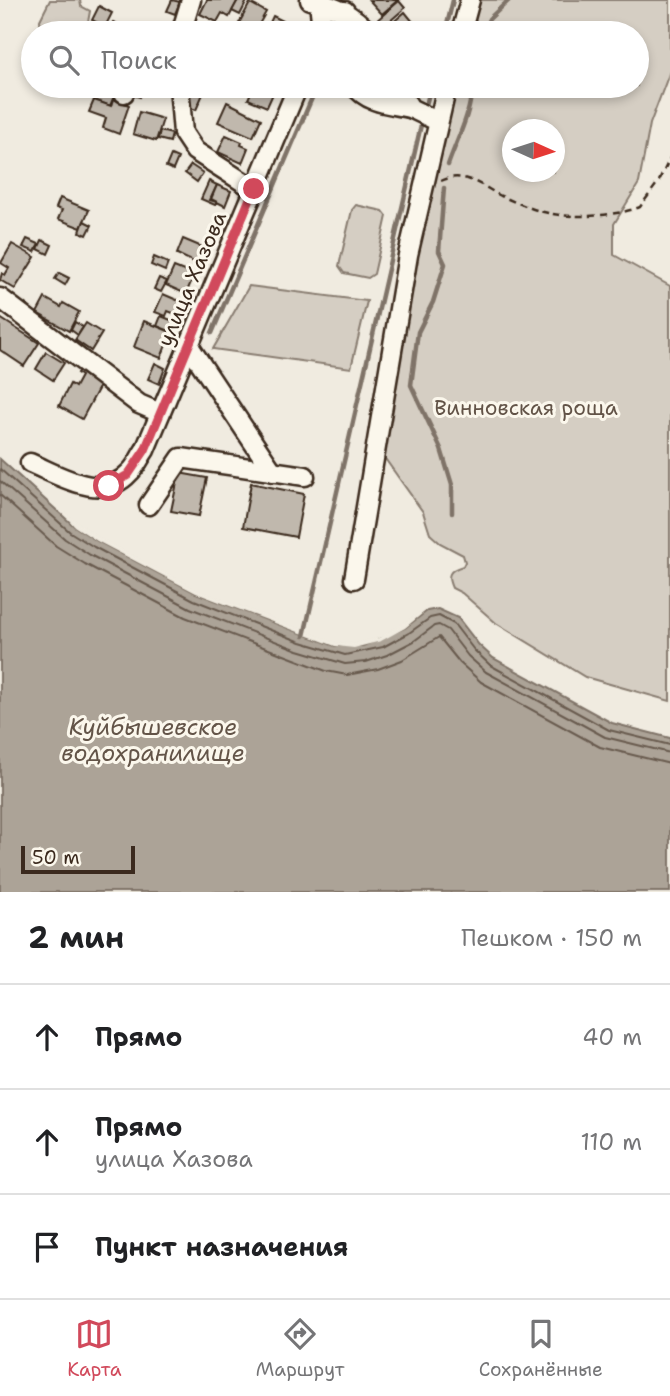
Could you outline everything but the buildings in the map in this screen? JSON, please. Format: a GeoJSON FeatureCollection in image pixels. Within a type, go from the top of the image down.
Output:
{"type":"FeatureCollection","features":[{"type":"Feature","properties":{"kind":"street"},"geometry":{"type":"LineString","coordinates":[[185,21],[191,0]]}},
{"type":"Feature","properties":{"kind":"street"},"geometry":{"type":"LineString","coordinates":[[464,21],[470,0]]}},
{"type":"Feature","properties":{"kind":"street"},"geometry":{"type":"LineString","coordinates":[[315,1],[345,12],[359,21]]}},
{"type":"Feature","properties":{"kind":"street"},"geometry":{"type":"LineString","coordinates":[[315,1],[321,21]]}},
{"type":"Feature","properties":{"kind":"street"},"geometry":{"type":"LineString","coordinates":[[345,12],[346,21]]}},
{"type":"Feature","properties":{"kind":"street"},"geometry":{"type":"LineString","coordinates":[[180,98],[183,133],[195,151],[254,189]]}},
{"type":"Feature","properties":{"kind":"street","name":"улица Хазова"},"geometry":{"type":"LineString","coordinates":[[30,463],[93,488],[109,486],[128,475],[145,450],[293,98]]}},
{"type":"Feature","properties":{"kind":"street"},"geometry":{"type":"LineString","coordinates":[[368,98],[410,108],[437,121]]}},
{"type":"Feature","properties":{"kind":"street"},"geometry":{"type":"LineString","coordinates":[[404,98],[410,108]]}},
{"type":"Feature","properties":{"kind":"street"},"geometry":{"type":"LineString","coordinates":[[354,579],[408,255],[444,98]]}},
{"type":"Feature","properties":{"kind":"street"},"geometry":{"type":"LineString","coordinates":[[0,298],[139,404],[160,413]]}},
{"type":"Feature","properties":{"kind":"street"},"geometry":{"type":"LineString","coordinates":[[189,346],[273,472]]}},
{"type":"Feature","properties":{"kind":"street"},"geometry":{"type":"LineString","coordinates":[[149,505],[181,458],[305,476]]}},
{"type":"Feature","properties":{"kind":"path"},"geometry":{"type":"LineString","coordinates":[[423,189],[448,177],[476,180],[502,196],[548,213],[591,216],[640,207],[659,181],[670,158]]}},
{"type":"Feature","properties":{"kind":"green space"},"geometry":{"type":"Polygon","coordinates":[[[50,0],[80,0],[81,6],[90,11],[88,21],[40,20],[50,0]]]}},
{"type":"Feature","properties":{"kind":"green space","name":"Винновская роща"},"geometry":{"type":"Polygon","coordinates":[[[473,0],[670,0],[670,71],[650,124],[639,183],[614,224],[614,255],[670,286],[670,701],[585,677],[496,623],[462,593],[452,588],[450,574],[463,566],[463,555],[440,543],[430,534],[423,512],[376,446],[447,98],[649,98],[649,21],[467,21],[473,0]]]}},
{"type":"Feature","properties":{"kind":"green space"},"geometry":{"type":"Polygon","coordinates":[[[356,205],[383,211],[387,216],[374,274],[368,278],[344,273],[339,266],[352,210],[356,205]]]}},
{"type":"Feature","properties":{"kind":"green space"},"geometry":{"type":"Polygon","coordinates":[[[249,286],[367,301],[351,368],[213,349],[249,286]]]}},
{"type":"Feature","properties":{"kind":"water","name":"Куйбышевское водохранилище"},"geometry":{"type":"Polygon","coordinates":[[[0,459],[74,526],[196,593],[335,646],[363,646],[405,628],[427,611],[438,609],[458,618],[493,658],[612,723],[670,738],[670,892],[0,892],[0,459]]]}},
{"type":"Feature","properties":{"kind":"pier"},"geometry":{"type":"Polygon","coordinates":[[[63,512],[99,538],[197,590],[336,643],[354,644],[379,638],[430,607],[405,628],[381,641],[354,648],[335,646],[196,593],[97,541],[74,526],[63,512]]]}},
{"type":"Feature","properties":{"kind":"waterway"},"geometry":{"type":"LineString","coordinates":[[448,21],[453,0]]}},
{"type":"Feature","properties":{"kind":"waterway"},"geometry":{"type":"LineString","coordinates":[[488,21],[509,0]]}},
{"type":"Feature","properties":{"kind":"waterway"},"geometry":{"type":"LineString","coordinates":[[212,333],[312,98]]}},
{"type":"Feature","properties":{"kind":"waterway"},"geometry":{"type":"LineString","coordinates":[[426,105],[428,98]]}},
{"type":"Feature","properties":{"kind":"waterway"},"geometry":{"type":"LineString","coordinates":[[448,165],[470,98]]}},
{"type":"Feature","properties":{"kind":"waterway"},"geometry":{"type":"LineString","coordinates":[[304,636],[421,125]]}},
{"type":"Feature","properties":{"kind":"waterway"},"geometry":{"type":"LineString","coordinates":[[444,188],[439,251],[445,264],[433,302],[418,332],[411,385],[441,449],[452,485],[452,513]]}},
{"type":"Feature","properties":{"kind":"waterway"},"geometry":{"type":"LineString","coordinates":[[169,415],[175,403]]}},
{"type":"Feature","properties":{"kind":"route"},"geometry":{"type":"LineString","coordinates":[[109,486],[128,475],[145,450],[254,189]]}}]}
